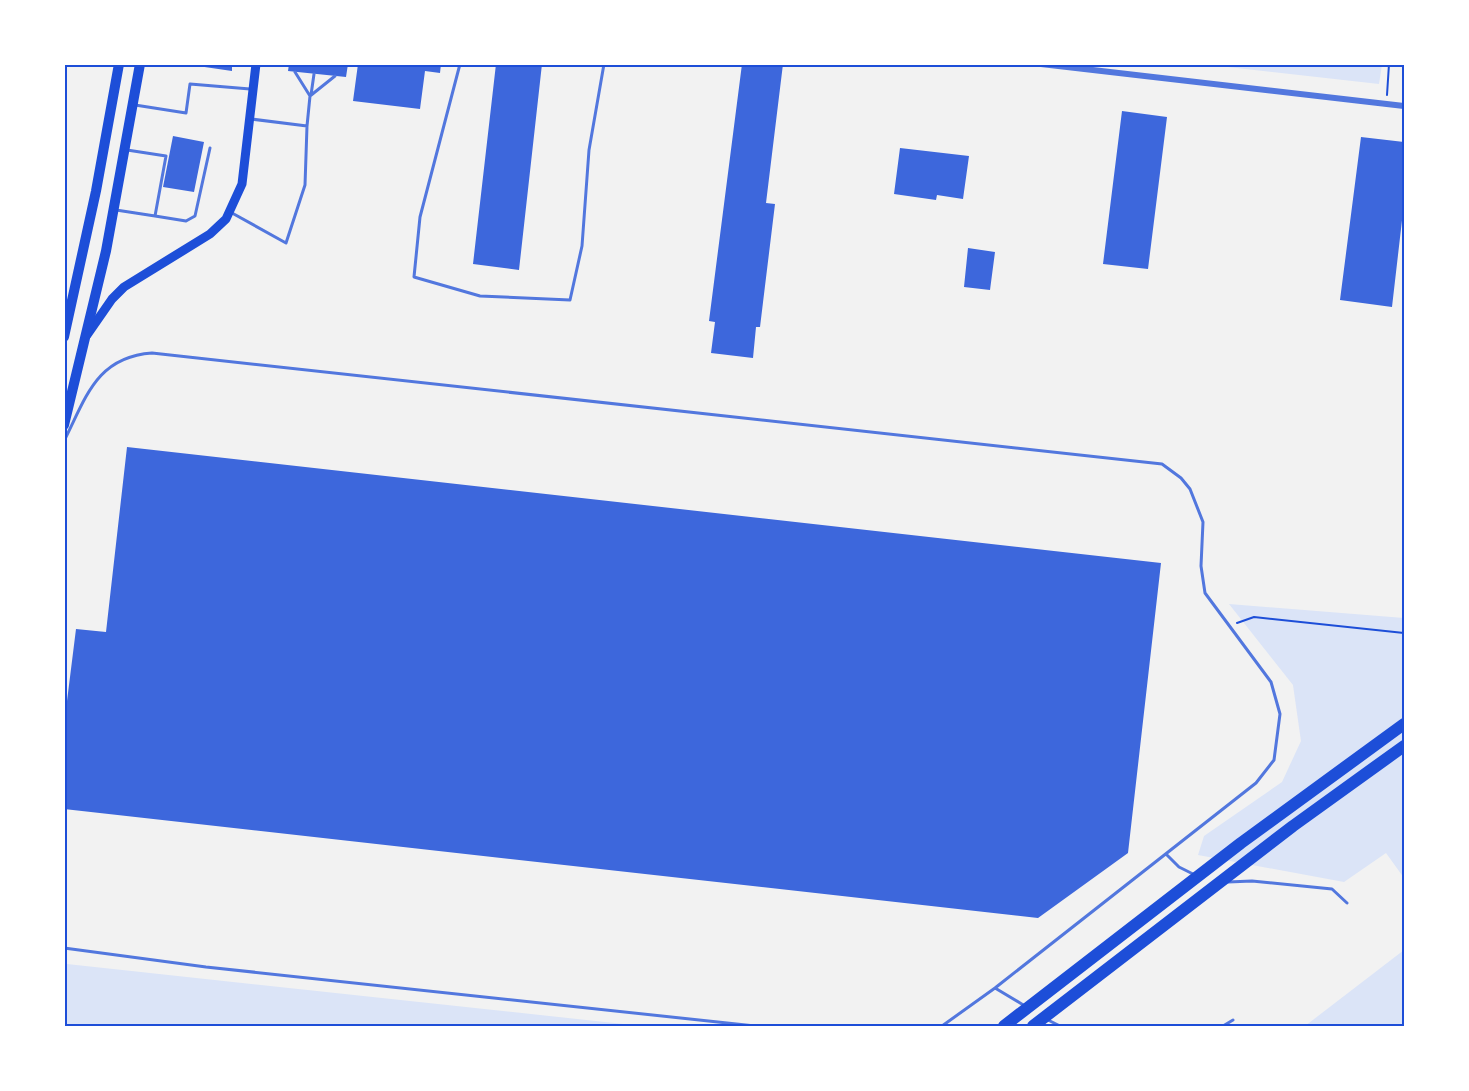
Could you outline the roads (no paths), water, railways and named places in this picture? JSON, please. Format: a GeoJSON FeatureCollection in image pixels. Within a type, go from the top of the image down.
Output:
{"type":"FeatureCollection","features":[{"type":"Feature","properties":{"kind":"highway"},"geometry":{"type":"LineString","coordinates":[[64,337],[94,201],[119,64]]}},
{"type":"Feature","properties":{"kind":"highway"},"geometry":{"type":"LineString","coordinates":[[64,425],[87,336],[114,210],[140,64]]}},
{"type":"Feature","properties":{"kind":"highway"},"geometry":{"type":"LineString","coordinates":[[1004,1026],[1250,837],[1404,724]]}},
{"type":"Feature","properties":{"kind":"highway"},"geometry":{"type":"LineString","coordinates":[[1033,1026],[1277,839],[1404,747]]}},
{"type":"Feature","properties":{"kind":"main road"},"geometry":{"type":"LineString","coordinates":[[87,336],[117,293],[135,279],[210,234],[230,212],[242,184],[256,64]]}},
{"type":"Feature","properties":{"kind":"street"},"geometry":{"type":"LineString","coordinates":[[1041,64],[1404,106]]}},
{"type":"Feature","properties":{"kind":"lane"},"geometry":{"type":"LineString","coordinates":[[460,64],[420,217],[414,277],[480,296],[570,300],[582,246],[589,150],[604,64]]}},
{"type":"Feature","properties":{"kind":"lane"},"geometry":{"type":"LineString","coordinates":[[295,72],[310,96]]}},
{"type":"Feature","properties":{"kind":"lane"},"geometry":{"type":"LineString","coordinates":[[230,212],[286,243],[305,185],[307,126],[314,74]]}},
{"type":"Feature","properties":{"kind":"lane"},"geometry":{"type":"LineString","coordinates":[[310,96],[335,76]]}},
{"type":"Feature","properties":{"kind":"lane"},"geometry":{"type":"LineString","coordinates":[[134,105],[186,113],[189,84],[253,90]]}},
{"type":"Feature","properties":{"kind":"lane"},"geometry":{"type":"LineString","coordinates":[[250,119],[307,126]]}},
{"type":"Feature","properties":{"kind":"lane"},"geometry":{"type":"LineString","coordinates":[[114,210],[186,221],[195,216],[210,148]]}},
{"type":"Feature","properties":{"kind":"lane"},"geometry":{"type":"LineString","coordinates":[[126,149],[166,156],[155,216]]}},
{"type":"Feature","properties":{"kind":"lane"},"geometry":{"type":"LineString","coordinates":[[64,441],[96,379],[107,368],[125,358],[152,353],[1162,464],[1181,478],[1190,489],[1203,522],[1201,566],[1205,593],[1271,682],[1280,714],[1274,760],[1257,783],[995,988],[942,1026]]}},
{"type":"Feature","properties":{"kind":"lane"},"geometry":{"type":"LineString","coordinates":[[1166,854],[1179,867],[1199,877]]}},
{"type":"Feature","properties":{"kind":"lane"},"geometry":{"type":"LineString","coordinates":[[1209,883],[1252,881],[1332,889],[1347,903]]}},
{"type":"Feature","properties":{"kind":"lane"},"geometry":{"type":"LineString","coordinates":[[64,948],[206,967],[755,1026]]}},
{"type":"Feature","properties":{"kind":"lane"},"geometry":{"type":"LineString","coordinates":[[995,988],[1031,1010]]}},
{"type":"Feature","properties":{"kind":"lane"},"geometry":{"type":"LineString","coordinates":[[1040,1015],[1060,1026]]}},
{"type":"Feature","properties":{"kind":"lane"},"geometry":{"type":"LineString","coordinates":[[1223,1026],[1233,1020]]}}]}
